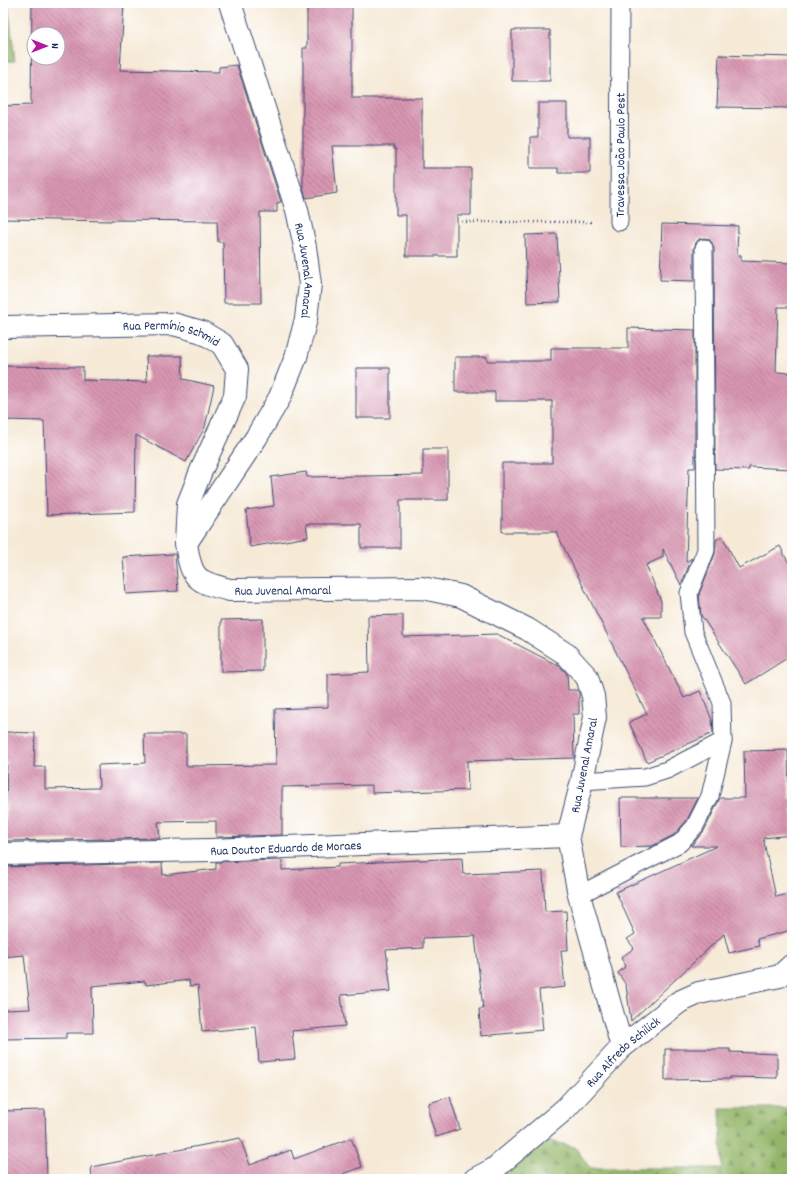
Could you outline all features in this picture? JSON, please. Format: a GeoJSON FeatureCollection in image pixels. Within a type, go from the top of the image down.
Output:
{"type":"FeatureCollection","features":[{"type":"Feature","properties":{"kind":"street","name":"Rua Juvenal Amaral"},"geometry":{"type":"LineString","coordinates":[[230,3],[297,210],[305,247],[310,284],[306,319],[296,357],[280,397],[256,438],[186,543],[188,560],[196,577],[210,586],[230,590],[422,588],[461,596],[527,629],[566,654],[587,677],[593,696],[595,717],[582,781],[568,836],[579,895],[622,1047]]}},
{"type":"Feature","properties":{"kind":"street","name":"Rua Permínio Schmid"},"geometry":{"type":"LineString","coordinates":[[3,328],[173,324],[202,332],[222,344],[237,369],[235,396],[201,471],[188,504],[186,543]]}},
{"type":"Feature","properties":{"kind":"street","name":"Rua Doutor Eduardo de Moraes"},"geometry":{"type":"LineString","coordinates":[[3,854],[210,850],[568,836]]}},
{"type":"Feature","properties":{"kind":"street","name":"Rua Alfredo Schilick"},"geometry":{"type":"LineString","coordinates":[[475,1179],[494,1169],[565,1109],[622,1047],[679,1002],[699,994],[780,976],[792,965]]}},
{"type":"Feature","properties":{"kind":"lane","name":"Travessa João Paulo Pest"},"geometry":{"type":"LineString","coordinates":[[619,222],[620,3]]}},
{"type":"Feature","properties":{"kind":"lane"},"geometry":{"type":"LineString","coordinates":[[579,895],[680,843],[695,826],[710,796],[723,741],[722,703],[693,632],[689,593],[706,550],[704,248]]}},
{"type":"Feature","properties":{"kind":"lane"},"geometry":{"type":"LineString","coordinates":[[582,781],[645,777],[667,770],[723,741]]}},
{"type":"Feature","properties":{"kind":"path","name":"Travessa João Paulo Pest"},"geometry":{"type":"LineString","coordinates":[[462,222],[619,222]]}},
{"type":"Feature","properties":{"kind":"green space"},"geometry":{"type":"Polygon","coordinates":[[[3,3],[8,3],[15,61],[3,61],[3,3]]]}},
{"type":"Feature","properties":{"kind":"green space"},"geometry":{"type":"Polygon","coordinates":[[[720,1108],[788,1108],[792,1114],[792,1179],[502,1179],[499,1175],[546,1140],[575,1147],[590,1168],[722,1168],[720,1108]]]}},
{"type":"Feature","properties":{"kind":"building"},"geometry":{"type":"Polygon","coordinates":[[[32,3],[124,3],[120,70],[219,72],[219,67],[237,65],[281,202],[277,203],[277,212],[260,212],[261,303],[224,303],[223,242],[218,242],[217,221],[3,219],[3,106],[31,105],[31,66],[66,66],[66,26],[32,26],[32,3]]]}},
{"type":"Feature","properties":{"kind":"building"},"geometry":{"type":"Polygon","coordinates":[[[307,3],[352,3],[352,98],[422,98],[422,168],[471,168],[471,215],[457,215],[457,256],[406,256],[406,215],[396,215],[396,149],[394,149],[394,146],[332,146],[337,193],[306,198],[303,189],[303,48],[307,48],[307,3]]]}},
{"type":"Feature","properties":{"kind":"building"},"geometry":{"type":"Polygon","coordinates":[[[512,30],[550,30],[550,81],[512,81],[512,30]]]}},
{"type":"Feature","properties":{"kind":"building"},"geometry":{"type":"Polygon","coordinates":[[[719,55],[792,57],[792,108],[717,107],[719,55]]]}},
{"type":"Feature","properties":{"kind":"building"},"geometry":{"type":"Polygon","coordinates":[[[538,103],[567,103],[567,137],[590,137],[590,173],[558,173],[558,168],[530,168],[530,137],[538,137],[538,103]]]}},
{"type":"Feature","properties":{"kind":"building"},"geometry":{"type":"Polygon","coordinates":[[[662,224],[738,226],[737,255],[741,255],[741,261],[792,263],[792,307],[778,307],[776,372],[792,373],[792,469],[749,467],[749,470],[715,469],[714,248],[709,239],[699,239],[696,243],[694,248],[694,281],[660,280],[662,224]]]}},
{"type":"Feature","properties":{"kind":"building"},"geometry":{"type":"Polygon","coordinates":[[[557,234],[560,302],[527,303],[525,235],[557,234]]]}},
{"type":"Feature","properties":{"kind":"building"},"geometry":{"type":"Polygon","coordinates":[[[628,328],[695,330],[695,468],[689,468],[686,562],[692,558],[681,585],[663,549],[663,557],[646,565],[661,601],[661,617],[643,617],[684,698],[700,691],[712,720],[713,733],[647,762],[629,722],[647,714],[556,532],[502,532],[502,463],[552,463],[552,401],[495,401],[495,392],[455,392],[455,357],[487,357],[487,361],[551,361],[551,348],[628,348],[628,328]]]}},
{"type":"Feature","properties":{"kind":"building"},"geometry":{"type":"Polygon","coordinates":[[[146,356],[182,356],[183,379],[214,386],[205,427],[186,462],[136,435],[135,512],[47,515],[44,421],[3,420],[3,366],[83,367],[83,380],[147,382],[146,356]]]}},
{"type":"Feature","properties":{"kind":"building"},"geometry":{"type":"Polygon","coordinates":[[[356,368],[390,368],[390,418],[356,418],[356,368]]]}},
{"type":"Feature","properties":{"kind":"building"},"geometry":{"type":"Polygon","coordinates":[[[423,449],[448,449],[448,500],[400,500],[400,548],[361,548],[361,524],[306,524],[308,537],[250,547],[246,510],[274,506],[271,477],[306,472],[307,477],[423,475],[423,449]]]}},
{"type":"Feature","properties":{"kind":"building"},"geometry":{"type":"Polygon","coordinates":[[[722,536],[739,568],[780,546],[792,570],[792,655],[746,684],[701,615],[699,594],[715,554],[716,540],[722,536]]]}},
{"type":"Feature","properties":{"kind":"building"},"geometry":{"type":"Polygon","coordinates":[[[175,554],[178,591],[126,594],[123,557],[175,554]]]}},
{"type":"Feature","properties":{"kind":"building"},"geometry":{"type":"Polygon","coordinates":[[[403,615],[403,637],[497,634],[561,667],[567,674],[568,690],[578,690],[579,693],[579,714],[573,714],[574,758],[467,761],[468,790],[372,793],[372,785],[282,787],[282,835],[216,837],[216,821],[158,822],[160,838],[5,841],[7,761],[4,761],[5,732],[35,733],[34,767],[45,767],[45,789],[99,788],[98,765],[145,763],[144,734],[186,734],[186,766],[276,765],[275,709],[328,707],[328,674],[369,672],[368,616],[403,615]]]}},
{"type":"Feature","properties":{"kind":"building"},"geometry":{"type":"Polygon","coordinates":[[[263,619],[263,671],[221,672],[221,620],[263,619]]]}},
{"type":"Feature","properties":{"kind":"building"},"geometry":{"type":"Polygon","coordinates":[[[788,750],[789,799],[792,799],[792,835],[763,838],[776,897],[792,893],[792,930],[757,939],[759,946],[729,953],[724,934],[631,1021],[626,985],[618,973],[626,966],[621,958],[634,948],[627,939],[635,934],[616,892],[717,846],[691,846],[704,831],[720,798],[745,798],[744,751],[788,750]]]}},
{"type":"Feature","properties":{"kind":"building"},"geometry":{"type":"Polygon","coordinates":[[[620,798],[698,798],[687,820],[674,835],[652,846],[621,847],[620,798]]]}},
{"type":"Feature","properties":{"kind":"building"},"geometry":{"type":"Polygon","coordinates":[[[462,858],[463,874],[543,871],[545,912],[566,911],[568,950],[561,950],[565,987],[539,990],[543,1030],[481,1036],[479,1009],[483,1009],[475,936],[423,938],[423,948],[386,950],[391,991],[341,995],[345,1026],[292,1031],[295,1059],[259,1062],[256,1027],[202,1032],[198,985],[190,986],[189,980],[146,985],[145,981],[92,986],[93,1033],[66,1033],[66,1038],[3,1039],[3,1010],[30,1009],[24,955],[3,957],[3,867],[162,863],[163,875],[216,869],[216,862],[282,860],[282,870],[338,867],[338,864],[462,858]]]}},
{"type":"Feature","properties":{"kind":"building"},"geometry":{"type":"Polygon","coordinates":[[[665,1049],[730,1049],[730,1052],[777,1054],[777,1078],[730,1077],[730,1079],[665,1080],[665,1049]]]}},
{"type":"Feature","properties":{"kind":"building"},"geometry":{"type":"Polygon","coordinates":[[[450,1097],[460,1129],[436,1137],[429,1114],[429,1103],[450,1097]]]}},
{"type":"Feature","properties":{"kind":"building"},"geometry":{"type":"Polygon","coordinates":[[[45,1110],[47,1179],[3,1179],[3,1111],[45,1110]]]}},
{"type":"Feature","properties":{"kind":"building"},"geometry":{"type":"Polygon","coordinates":[[[240,1138],[250,1165],[291,1150],[294,1159],[351,1138],[362,1167],[329,1179],[92,1179],[91,1167],[240,1138]]]}}]}
